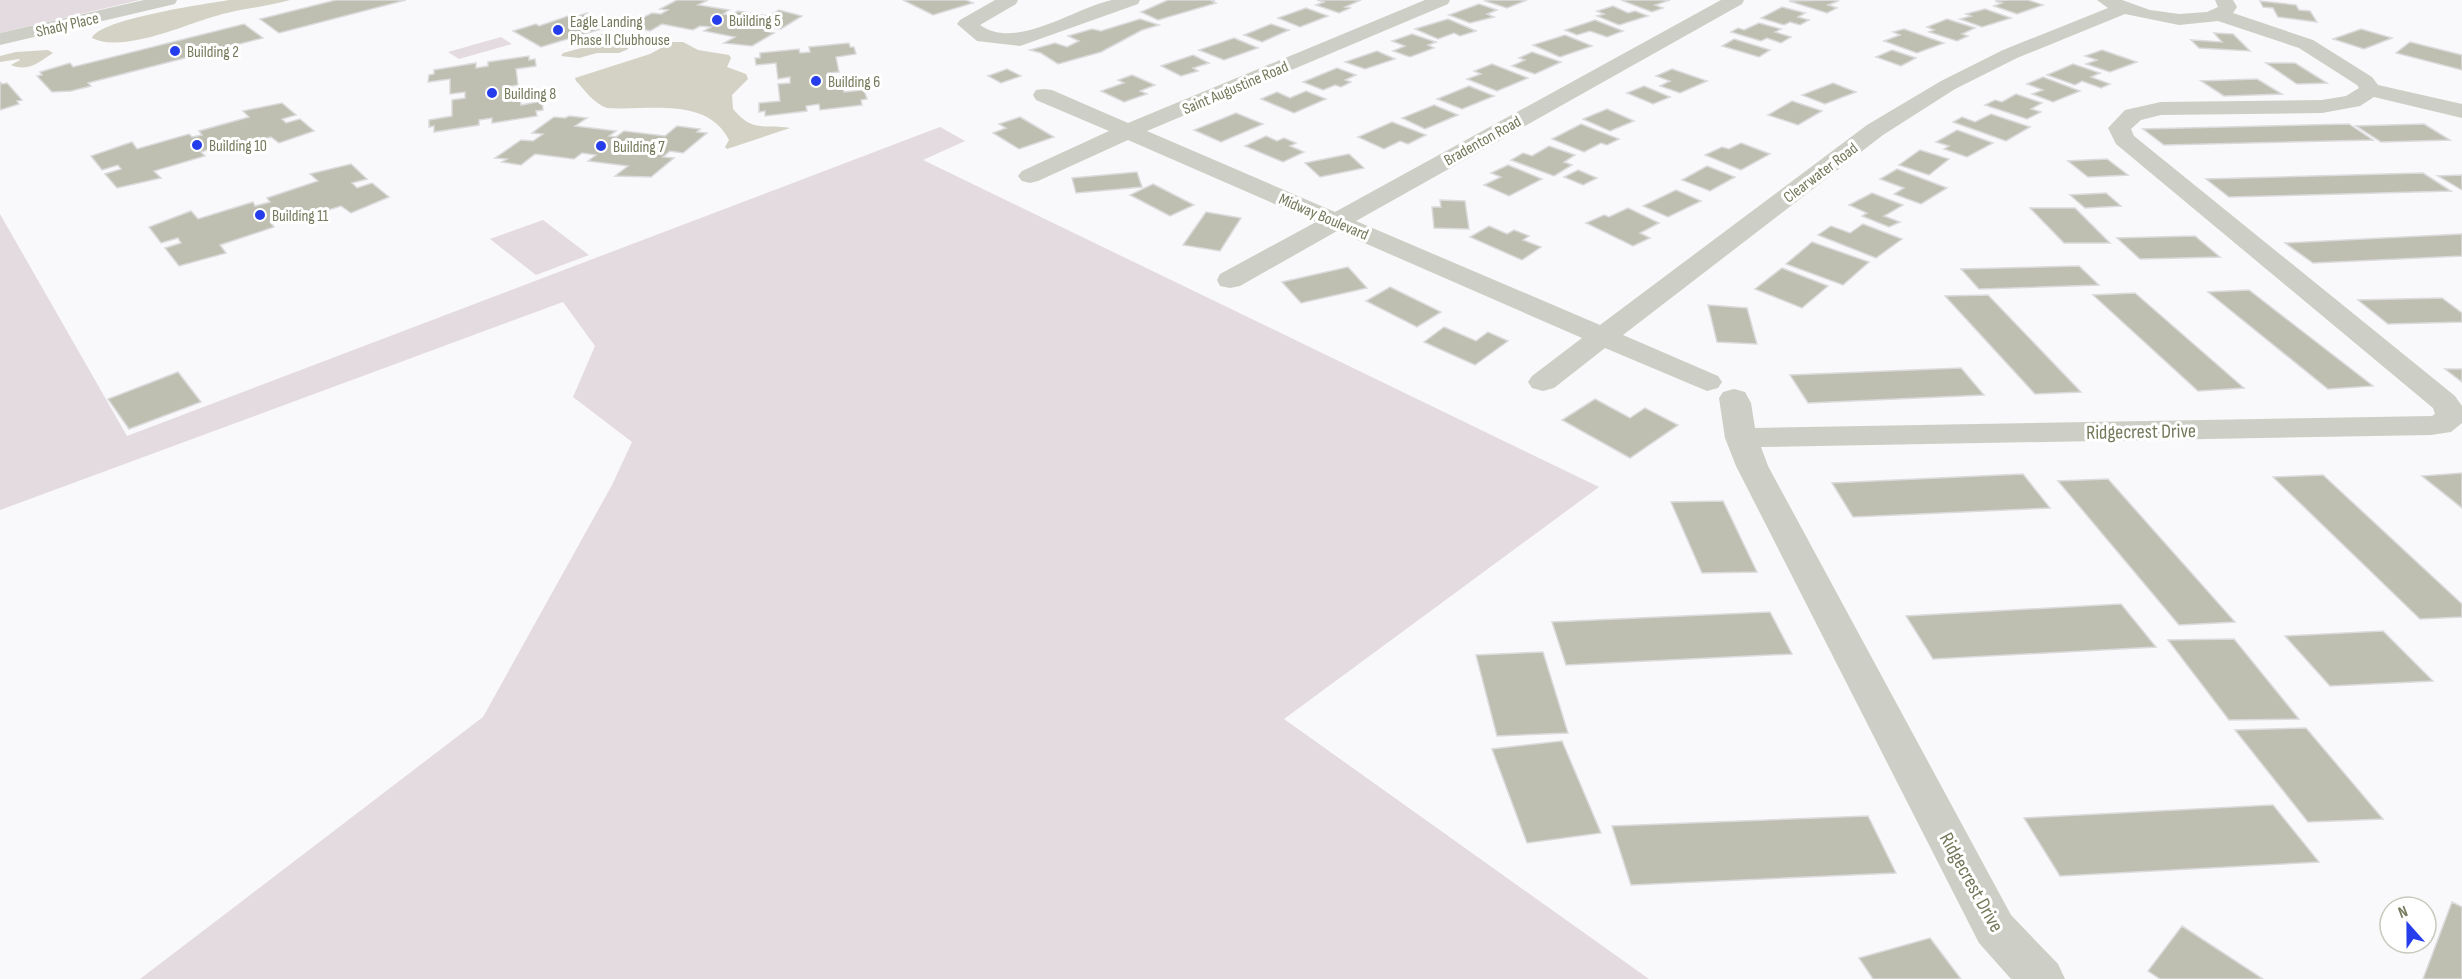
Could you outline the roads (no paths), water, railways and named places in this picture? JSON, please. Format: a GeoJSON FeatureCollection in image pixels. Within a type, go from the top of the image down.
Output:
{"type":"FeatureCollection","features":[{"type":"Feature","properties":{"kind":"street","name":"Shady Place"},"geometry":{"type":"LineString","coordinates":[[0,39],[168,0]]}},
{"type":"Feature","properties":{"kind":"street"},"geometry":{"type":"LineString","coordinates":[[1009,0],[967,24],[984,37],[1020,40],[1131,0]]}},
{"type":"Feature","properties":{"kind":"street","name":"Saint Augustine Road"},"geometry":{"type":"LineString","coordinates":[[1030,177],[1128,131],[1440,0]]}},
{"type":"Feature","properties":{"kind":"street","name":"Bradenton Road"},"geometry":{"type":"LineString","coordinates":[[1230,280],[1735,0]]}},
{"type":"Feature","properties":{"kind":"street"},"geometry":{"type":"LineString","coordinates":[[2115,4],[2180,18],[2221,8],[2306,44],[2365,81],[2372,90],[2462,111]]}},
{"type":"Feature","properties":{"kind":"street","name":"Clearwater Road"},"geometry":{"type":"LineString","coordinates":[[1543,382],[1875,130],[1948,85],[2115,4]]}},
{"type":"Feature","properties":{"kind":"street","name":"Ridgecrest Drive"},"geometry":{"type":"LineString","coordinates":[[2041,979],[1995,929],[1752,466],[1742,438],[2440,425],[2451,417],[2451,411],[2444,402],[2124,139],[2119,128],[2123,121],[2141,111],[2171,108],[2313,107],[2363,98],[2372,90]]}},
{"type":"Feature","properties":{"kind":"street","name":"Midway Boulevard"},"geometry":{"type":"LineString","coordinates":[[1044,94],[1707,382]]}},
{"type":"Feature","properties":{"kind":"street"},"geometry":{"type":"LineString","coordinates":[[1734,398],[1739,411],[1738,429],[1742,438]]}},
{"type":"Feature","properties":{"kind":"place","name":"Building 5"},"geometry":{"type":"Point","coordinates":[717,20]}},
{"type":"Feature","properties":{"kind":"place","name":"Eagle Landing Phase II Clubhouse"},"geometry":{"type":"Point","coordinates":[558,30]}},
{"type":"Feature","properties":{"kind":"place","name":"Building 2"},"geometry":{"type":"Point","coordinates":[175,51]}},
{"type":"Feature","properties":{"kind":"place","name":"Building 6"},"geometry":{"type":"Point","coordinates":[816,81]}},
{"type":"Feature","properties":{"kind":"place","name":"Building 8"},"geometry":{"type":"Point","coordinates":[492,93]}},
{"type":"Feature","properties":{"kind":"place","name":"Building 10"},"geometry":{"type":"Point","coordinates":[197,145]}},
{"type":"Feature","properties":{"kind":"place","name":"Building 7"},"geometry":{"type":"Point","coordinates":[601,146]}},
{"type":"Feature","properties":{"kind":"place","name":"Building 11"},"geometry":{"type":"Point","coordinates":[260,215]}}]}
